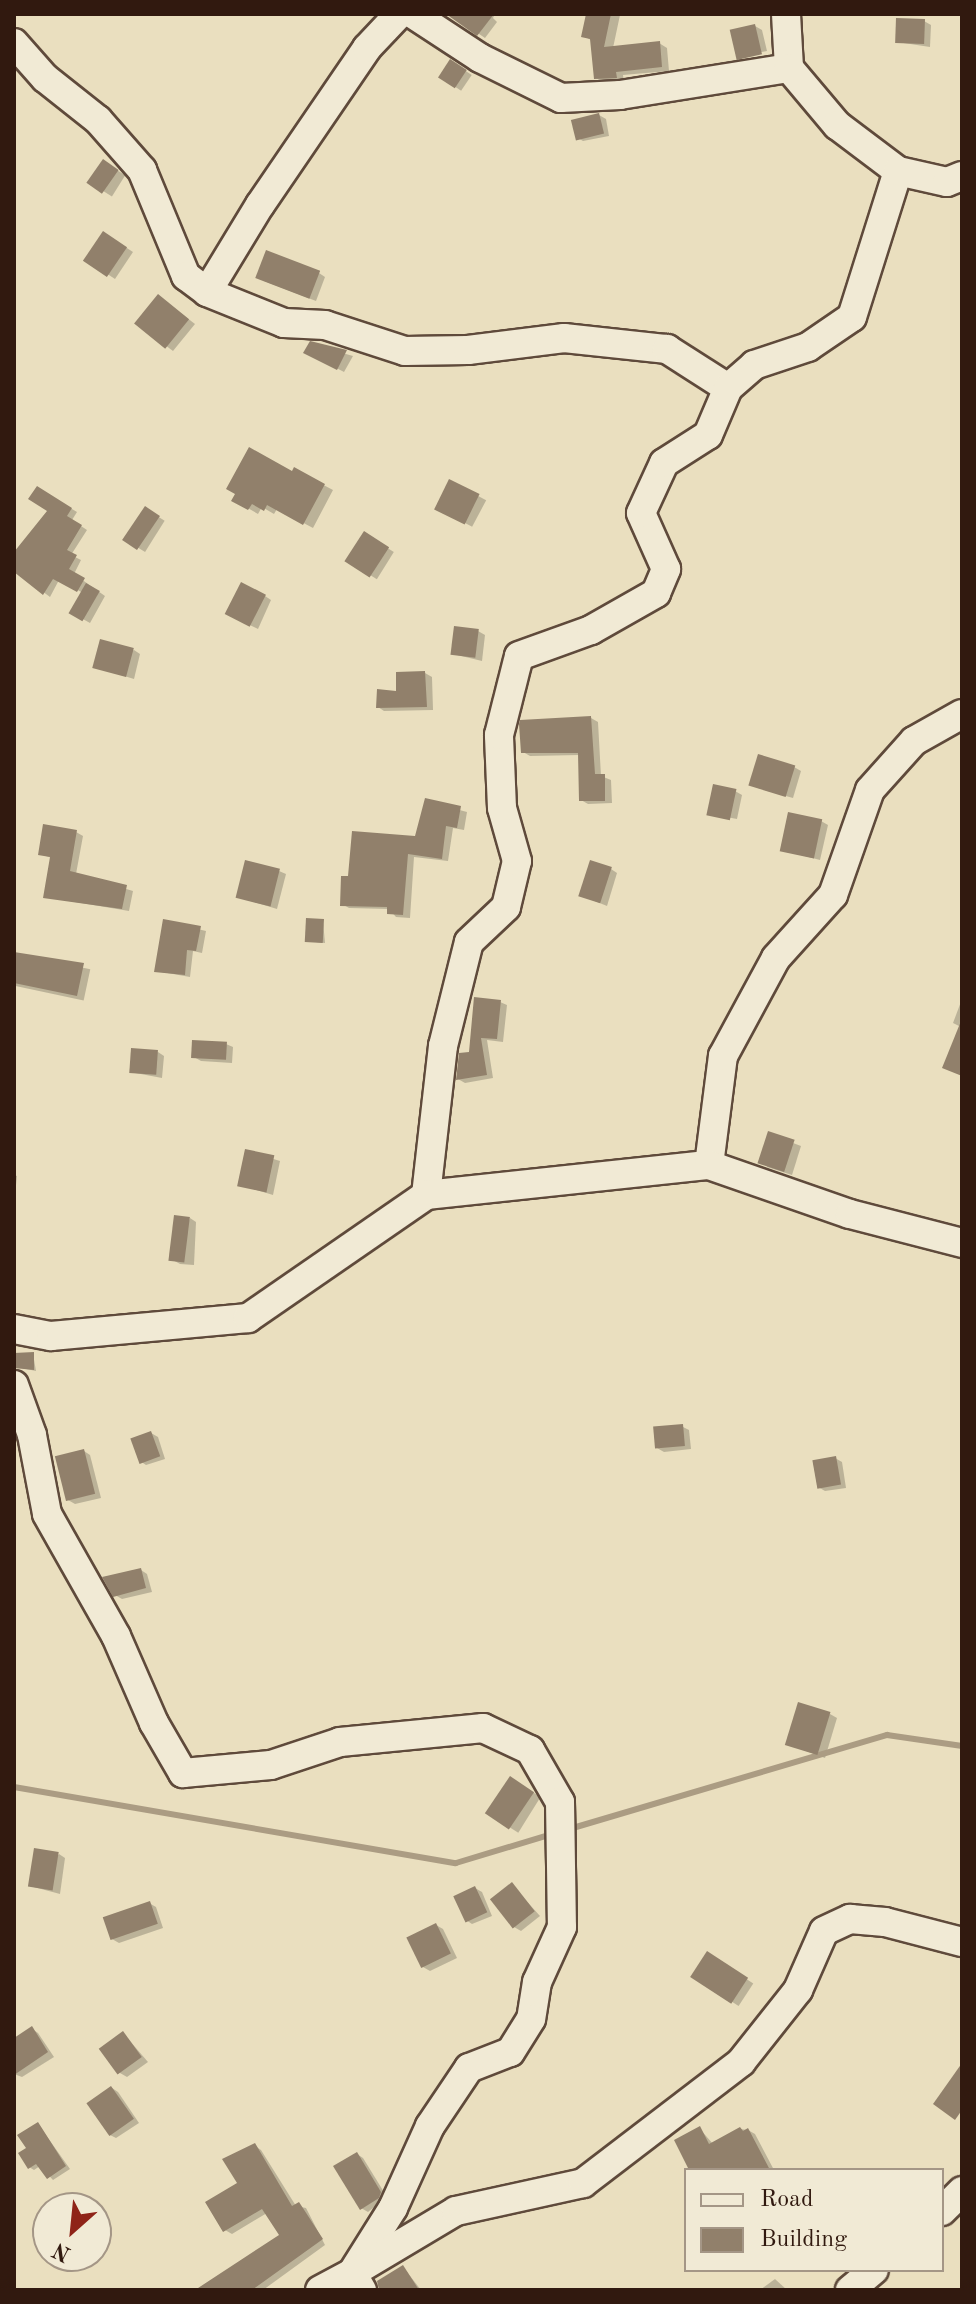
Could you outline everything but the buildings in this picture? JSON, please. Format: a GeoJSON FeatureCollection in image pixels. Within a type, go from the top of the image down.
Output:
{"type":"FeatureCollection","features":[{"type":"Feature","properties":{"kind":"street"},"geometry":{"type":"LineString","coordinates":[[207,292],[260,205],[367,48],[399,14]]}},
{"type":"Feature","properties":{"kind":"street"},"geometry":{"type":"LineString","coordinates":[[413,14],[480,58],[561,98],[620,95],[789,68]]}},
{"type":"Feature","properties":{"kind":"street"},"geometry":{"type":"LineString","coordinates":[[786,14],[789,68],[837,125],[898,171],[957,183]]}},
{"type":"Feature","properties":{"kind":"street"},"geometry":{"type":"LineString","coordinates":[[14,43],[45,78],[98,120],[142,170],[186,276],[207,292],[284,323],[325,325],[405,351],[468,350],[564,338],[667,349],[728,388]]}},
{"type":"Feature","properties":{"kind":"street"},"geometry":{"type":"LineString","coordinates":[[426,1195],[443,1046],[469,942],[506,907],[517,861],[502,808],[499,735],[519,656],[591,630],[656,593],[666,569],[641,513],[664,463],[708,435],[728,388],[754,365],[808,347],[852,317],[898,171]]}},
{"type":"Feature","properties":{"kind":"street"},"geometry":{"type":"LineString","coordinates":[[709,1165],[723,1056],[776,958],[833,895],[870,790],[914,741],[962,714]]}},
{"type":"Feature","properties":{"kind":"street"},"geometry":{"type":"LineString","coordinates":[[14,1329],[51,1336],[248,1318],[426,1195],[709,1165],[850,1214],[962,1243]]}},
{"type":"Feature","properties":{"kind":"street"},"geometry":{"type":"LineString","coordinates":[[14,1385],[32,1435],[47,1514],[116,1636],[154,1723],[183,1773],[271,1765],[340,1742],[483,1728],[530,1750],[560,1802],[562,1927],[537,1982],[531,2019],[510,2052],[469,2068],[430,2126],[357,2282]]}},
{"type":"Feature","properties":{"kind":"street"},"geometry":{"type":"LineString","coordinates":[[320,2290],[357,2282],[456,2211],[583,2183],[741,2062],[798,1990],[824,1931],[850,1919],[885,1922],[962,1942]]}},
{"type":"Feature","properties":{"kind":"street"},"geometry":{"type":"LineString","coordinates":[[944,2209],[962,2191]]}},
{"type":"Feature","properties":{"kind":"street"},"geometry":{"type":"LineString","coordinates":[[850,2290],[872,2272]]}},
{"type":"Feature","properties":{"kind":"waterway"},"geometry":{"type":"LineString","coordinates":[[566,1830],[887,1735],[962,1746]]}},
{"type":"Feature","properties":{"kind":"waterway"},"geometry":{"type":"LineString","coordinates":[[14,1787],[456,1863],[552,1834]]}}]}
